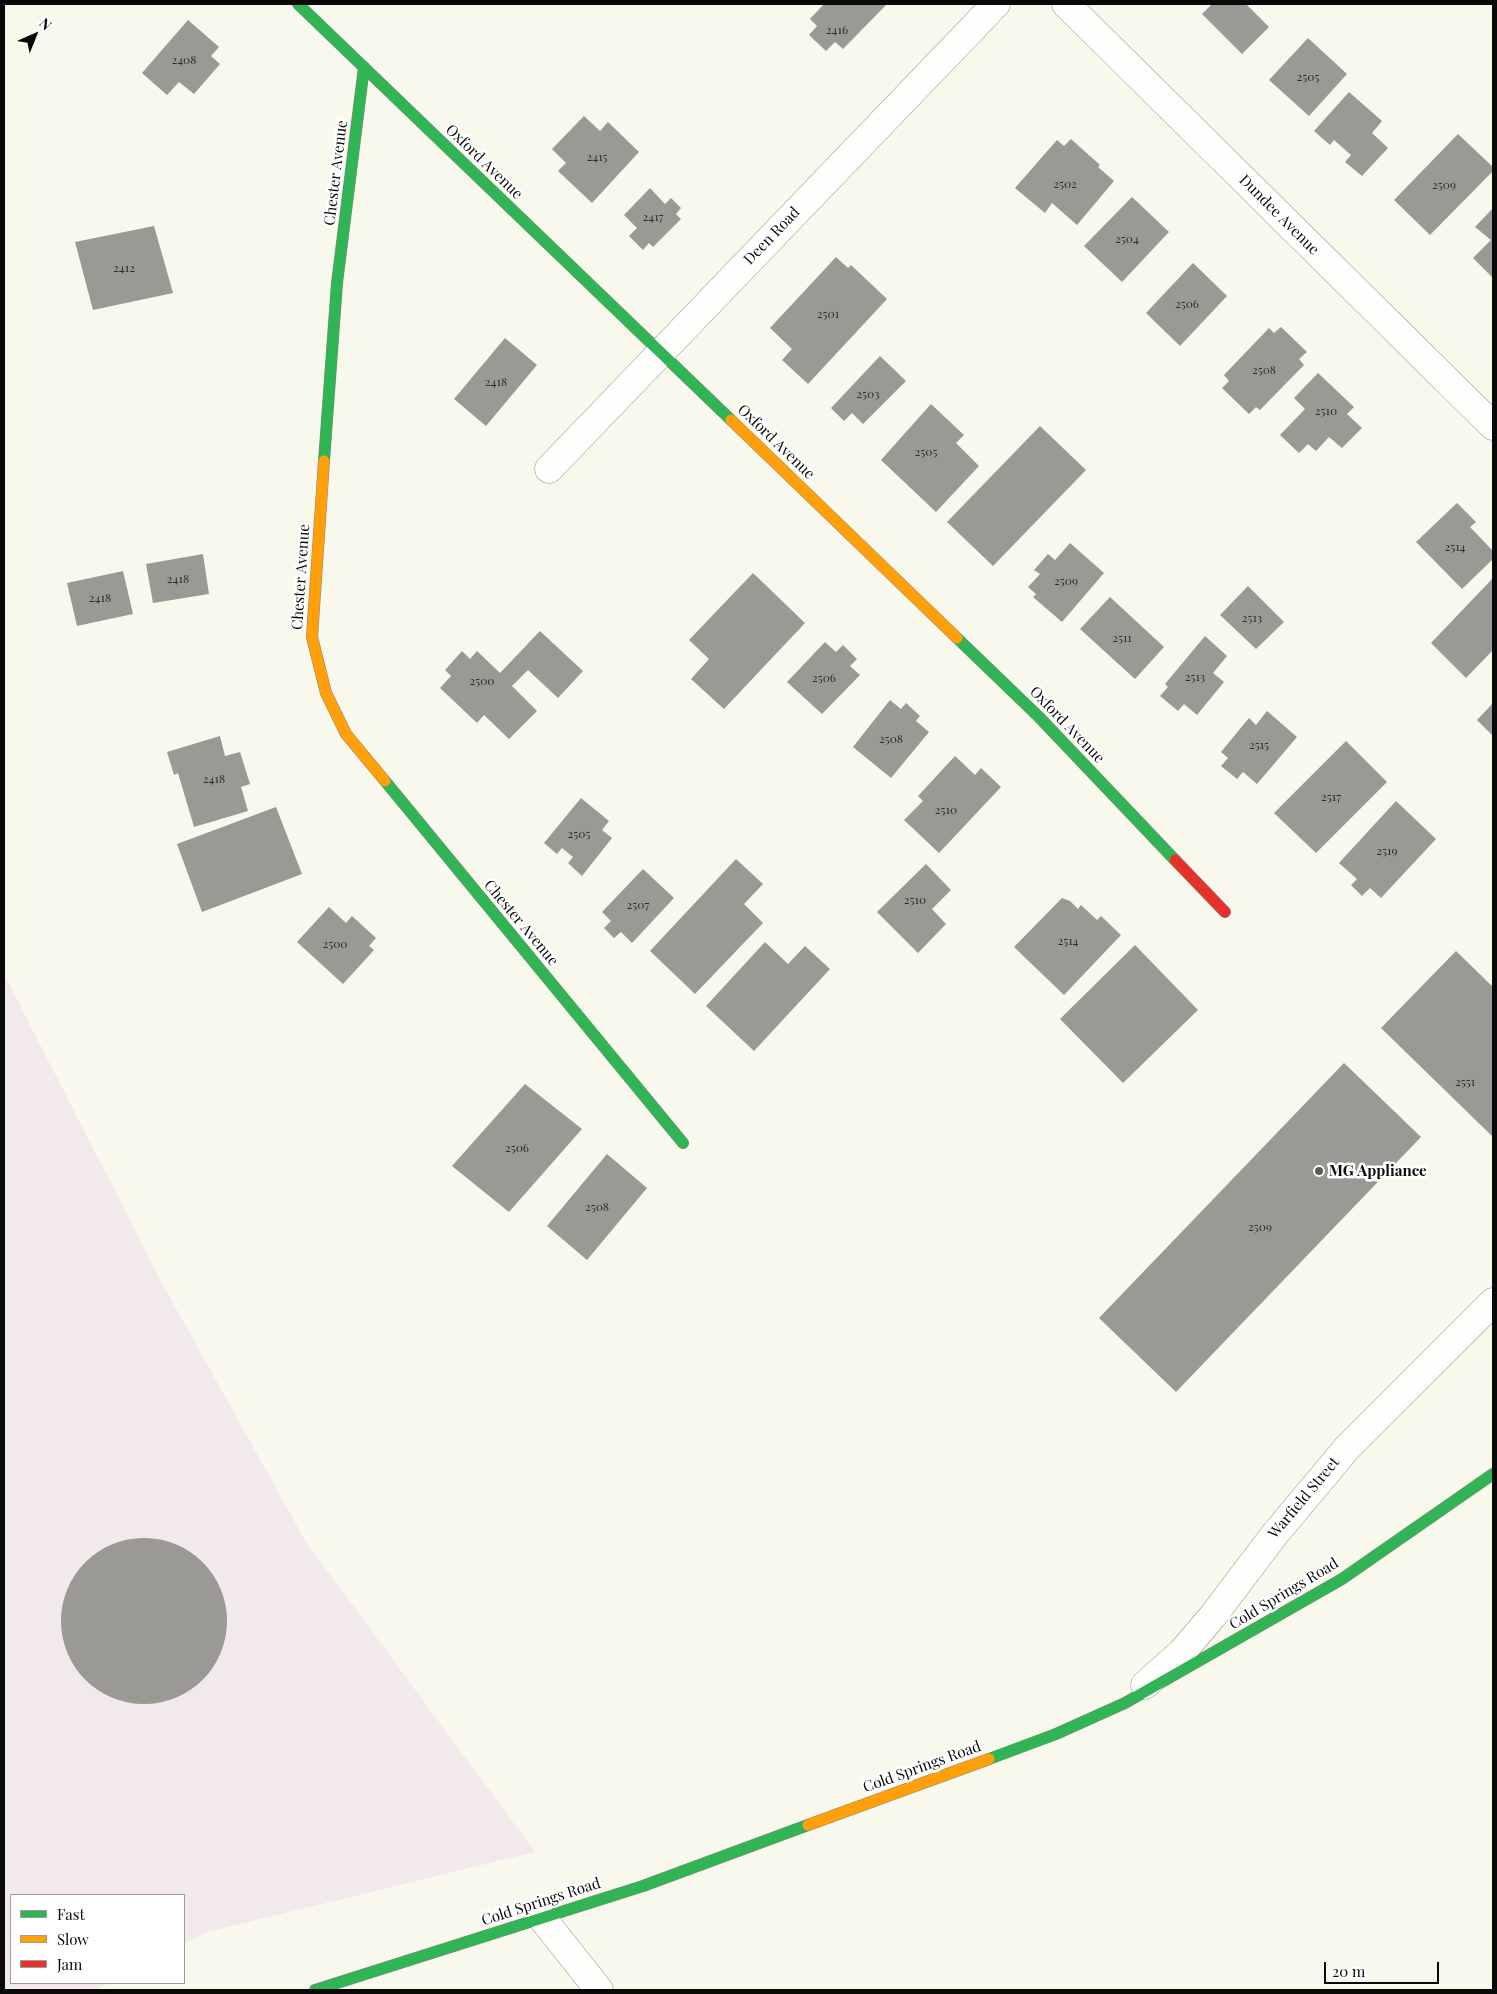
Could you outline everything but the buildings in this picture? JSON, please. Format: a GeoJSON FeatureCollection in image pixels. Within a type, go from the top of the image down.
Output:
{"type":"FeatureCollection","features":[{"type":"Feature","properties":{"kind":"street","name":"Oxford Avenue"},"geometry":{"type":"LineString","coordinates":[[298,4],[1039,717],[1225,912]]}},
{"type":"Feature","properties":{"kind":"street","name":"Deen Road"},"geometry":{"type":"LineString","coordinates":[[549,468],[996,4]]}},
{"type":"Feature","properties":{"kind":"street","name":"Dundee Avenue"},"geometry":{"type":"LineString","coordinates":[[1066,4],[1493,426]]}},
{"type":"Feature","properties":{"kind":"street","name":"Chester Avenue"},"geometry":{"type":"LineString","coordinates":[[364,68],[337,284],[312,637],[326,693],[346,734],[683,1143]]}},
{"type":"Feature","properties":{"kind":"street","name":"Warfield Street"},"geometry":{"type":"LineString","coordinates":[[1125,1703],[1182,1652],[1212,1617],[1275,1534],[1347,1448],[1493,1302]]}},
{"type":"Feature","properties":{"kind":"street","name":"Cold Springs Road"},"geometry":{"type":"LineString","coordinates":[[315,1990],[642,1886],[1056,1734],[1125,1703],[1342,1579],[1493,1474]]}},
{"type":"Feature","properties":{"kind":"street"},"geometry":{"type":"LineString","coordinates":[[542,1918],[599,1990]]}},
{"type":"Feature","properties":{"kind":"shaded area"},"geometry":{"type":"Polygon","coordinates":[[[4,974],[164,1287],[306,1542],[535,1852],[207,1932],[185,1943],[185,1894],[10,1894],[10,1984],[106,1984],[95,1990],[4,1990],[4,974]]]}},
{"type":"Feature","properties":{"kind":"traffic: fast"},"geometry":{"type":"LineString","coordinates":[[298,4],[731,420]]}},
{"type":"Feature","properties":{"kind":"traffic: fast"},"geometry":{"type":"LineString","coordinates":[[324,461],[337,283],[364,67]]}},
{"type":"Feature","properties":{"kind":"traffic: fast"},"geometry":{"type":"LineString","coordinates":[[957,638],[1039,717],[1175,860]]}},
{"type":"Feature","properties":{"kind":"traffic: fast"},"geometry":{"type":"LineString","coordinates":[[385,781],[683,1143]]}},
{"type":"Feature","properties":{"kind":"traffic: fast"},"geometry":{"type":"LineString","coordinates":[[989,1759],[1056,1734],[1125,1703],[1342,1579],[1493,1474]]}},
{"type":"Feature","properties":{"kind":"traffic: fast"},"geometry":{"type":"LineString","coordinates":[[315,1990],[643,1886],[808,1825]]}},
{"type":"Feature","properties":{"kind":"traffic: slow"},"geometry":{"type":"LineString","coordinates":[[731,420],[957,638]]}},
{"type":"Feature","properties":{"kind":"traffic: slow"},"geometry":{"type":"LineString","coordinates":[[324,461],[312,637],[326,693],[346,734],[385,781]]}},
{"type":"Feature","properties":{"kind":"traffic: slow"},"geometry":{"type":"LineString","coordinates":[[808,1825],[989,1759]]}},
{"type":"Feature","properties":{"kind":"traffic: jam"},"geometry":{"type":"LineString","coordinates":[[1175,860],[1225,912]]}},
{"type":"Feature","properties":{"kind":"place","name":"MG Appliance"},"geometry":{"type":"Point","coordinates":[1319,1171]}}]}
